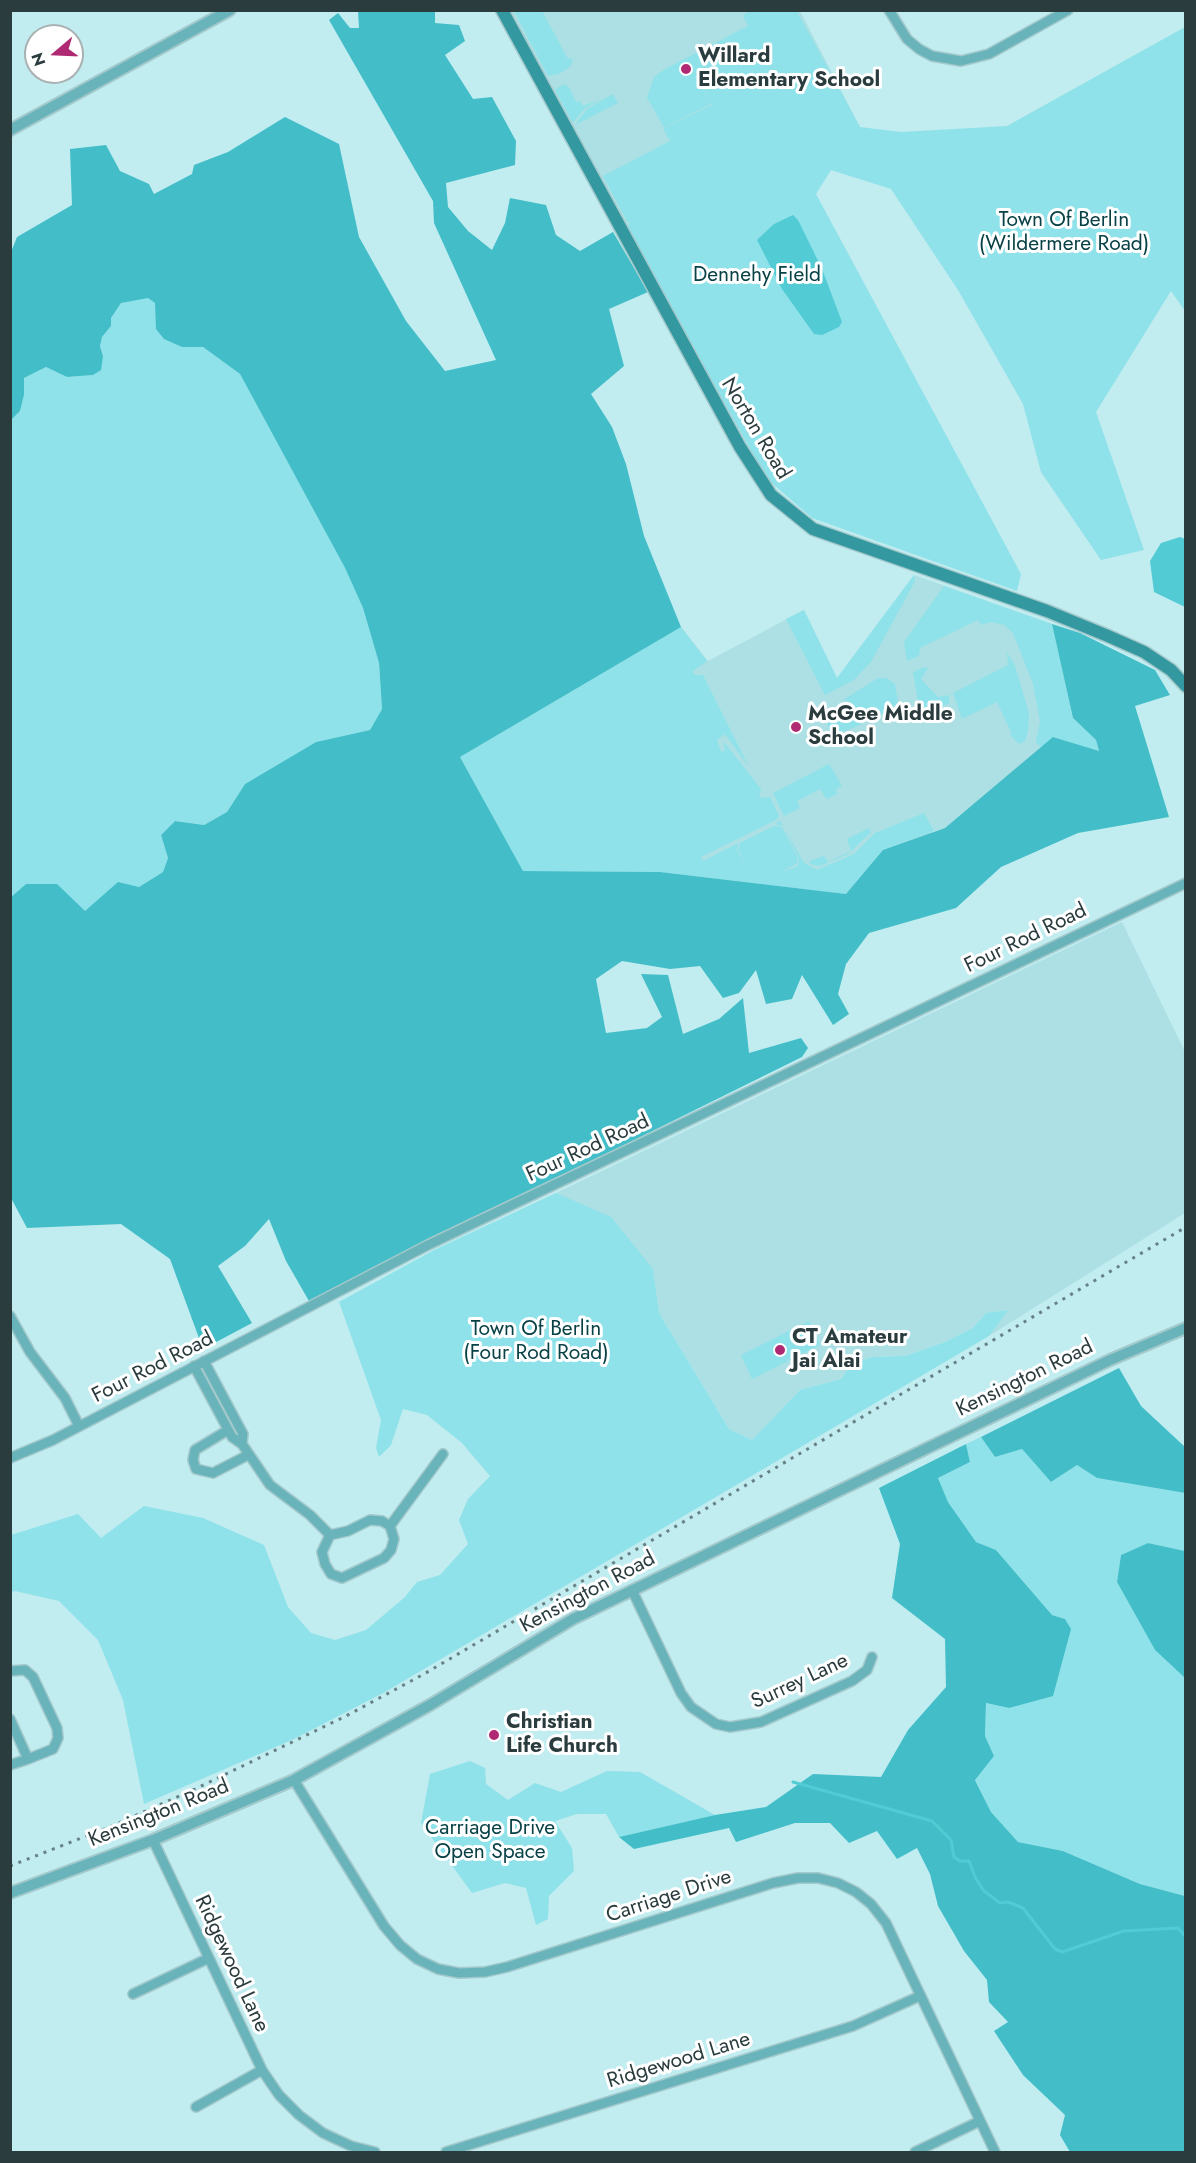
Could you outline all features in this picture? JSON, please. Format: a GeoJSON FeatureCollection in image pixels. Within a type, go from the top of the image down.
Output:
{"type":"FeatureCollection","features":[{"type":"Feature","properties":{"kind":"main road","name":"Norton Road"},"geometry":{"type":"LineString","coordinates":[[502,10],[624,238],[759,480],[795,518],[813,529],[1047,611],[1108,636],[1153,658],[1171,670],[1185,686]]}},
{"type":"Feature","properties":{"kind":"street"},"geometry":{"type":"LineString","coordinates":[[10,130],[230,10]]}},
{"type":"Feature","properties":{"kind":"street"},"geometry":{"type":"LineString","coordinates":[[889,10],[907,39],[919,49],[932,56],[961,61],[989,54],[1058,13],[1068,10]]}},
{"type":"Feature","properties":{"kind":"street","name":"Four Rod Road"},"geometry":{"type":"LineString","coordinates":[[10,1458],[79,1426],[428,1245],[1185,883]]}},
{"type":"Feature","properties":{"kind":"street"},"geometry":{"type":"LineString","coordinates":[[10,1316],[30,1352],[65,1398],[79,1426]]}},
{"type":"Feature","properties":{"kind":"street","name":"Kensington Road"},"geometry":{"type":"LineString","coordinates":[[10,1893],[153,1840],[294,1780],[430,1705],[573,1619],[1110,1360],[1185,1328]]}},
{"type":"Feature","properties":{"kind":"street"},"geometry":{"type":"LineString","coordinates":[[204,1361],[243,1434],[242,1444]]}},
{"type":"Feature","properties":{"kind":"street"},"geometry":{"type":"LineString","coordinates":[[194,1366],[232,1437],[242,1444],[270,1485],[310,1515],[330,1536]]}},
{"type":"Feature","properties":{"kind":"street"},"geometry":{"type":"LineString","coordinates":[[228,1430],[195,1450],[193,1460],[196,1469],[213,1473],[248,1455]]}},
{"type":"Feature","properties":{"kind":"street"},"geometry":{"type":"LineString","coordinates":[[390,1526],[443,1454]]}},
{"type":"Feature","properties":{"kind":"street"},"geometry":{"type":"LineString","coordinates":[[370,1520],[382,1521],[390,1526],[394,1539],[391,1550],[384,1558],[342,1578],[331,1574],[325,1564],[322,1552],[330,1536],[348,1531],[370,1520]]}},
{"type":"Feature","properties":{"kind":"street","name":"Surrey Lane"},"geometry":{"type":"LineString","coordinates":[[632,1590],[681,1693],[691,1707],[716,1724],[730,1727],[761,1722],[852,1681],[867,1670],[872,1657]]}},
{"type":"Feature","properties":{"kind":"street"},"geometry":{"type":"LineString","coordinates":[[10,1671],[25,1670],[33,1677],[57,1728],[58,1738],[52,1749],[10,1765]]}},
{"type":"Feature","properties":{"kind":"street"},"geometry":{"type":"LineString","coordinates":[[10,1719],[28,1759]]}},
{"type":"Feature","properties":{"kind":"street","name":"Carriage Drive"},"geometry":{"type":"LineString","coordinates":[[294,1780],[384,1926],[400,1945],[438,1969],[459,1973],[485,1972],[507,1967],[773,1883],[798,1878],[818,1878],[838,1883],[871,1904],[886,1923],[995,2152]]}},
{"type":"Feature","properties":{"kind":"street","name":"Ridgewood Lane"},"geometry":{"type":"LineString","coordinates":[[153,1840],[207,1959],[262,2070],[279,2095],[315,2127],[351,2146],[375,2152]]}},
{"type":"Feature","properties":{"kind":"street"},"geometry":{"type":"LineString","coordinates":[[133,1994],[207,1959]]}},
{"type":"Feature","properties":{"kind":"street","name":"Ridgewood Lane"},"geometry":{"type":"LineString","coordinates":[[446,2152],[854,2026],[920,1996]]}},
{"type":"Feature","properties":{"kind":"street"},"geometry":{"type":"LineString","coordinates":[[196,2107],[262,2070]]}},
{"type":"Feature","properties":{"kind":"street"},"geometry":{"type":"LineString","coordinates":[[915,2152],[980,2121]]}},
{"type":"Feature","properties":{"kind":"shaded area"},"geometry":{"type":"Polygon","coordinates":[[[358,11],[435,11],[435,23],[459,25],[465,41],[445,55],[473,99],[492,97],[516,141],[515,165],[446,183],[448,207],[468,231],[492,250],[505,223],[510,198],[546,205],[556,235],[580,251],[613,232],[648,292],[609,309],[624,366],[591,394],[612,427],[626,464],[644,536],[681,627],[460,757],[523,871],[660,872],[846,894],[883,850],[945,828],[1053,737],[1099,751],[1096,740],[1073,718],[1052,624],[1080,633],[1155,670],[1170,695],[1135,706],[1169,817],[1078,833],[1001,867],[956,908],[869,933],[846,964],[838,994],[849,1014],[833,1025],[802,975],[792,999],[766,1004],[756,970],[739,993],[723,998],[700,966],[670,969],[622,961],[596,979],[606,1033],[647,1028],[662,1017],[641,974],[668,975],[683,1034],[719,1019],[743,998],[749,1053],[801,1038],[808,1048],[802,1057],[309,1301],[286,1261],[269,1219],[245,1246],[218,1266],[252,1323],[203,1349],[170,1259],[121,1224],[27,1228],[11,1198],[11,897],[26,884],[57,884],[85,911],[118,882],[139,887],[163,872],[168,858],[161,835],[175,821],[204,825],[227,812],[245,784],[316,742],[370,730],[382,709],[379,663],[363,608],[345,568],[240,374],[203,347],[182,347],[164,339],[156,329],[155,303],[148,298],[121,303],[111,318],[111,326],[102,337],[100,346],[103,356],[101,370],[93,375],[67,377],[46,367],[24,378],[24,395],[20,411],[11,420],[11,252],[17,237],[72,205],[70,149],[106,145],[120,171],[149,184],[154,194],[192,174],[194,165],[228,152],[285,117],[339,144],[359,237],[406,321],[445,371],[496,360],[434,223],[433,201],[329,20],[338,13],[350,28],[359,28],[358,11]]]}},
{"type":"Feature","properties":{"kind":"shaded area","name":"Willard Elementary School"},"geometry":{"type":"Polygon","coordinates":[[[510,11],[800,11],[860,127],[815,193],[626,228],[510,11]]]}},
{"type":"Feature","properties":{"kind":"shaded area"},"geometry":{"type":"Polygon","coordinates":[[[793,215],[798,220],[822,269],[842,322],[839,327],[822,335],[814,334],[782,289],[757,240],[774,224],[793,215]]]}},
{"type":"Feature","properties":{"kind":"shaded area"},"geometry":{"type":"Polygon","coordinates":[[[1180,537],[1185,539],[1185,607],[1154,592],[1150,561],[1161,543],[1180,537]]]}},
{"type":"Feature","properties":{"kind":"shaded area","name":"McGee Middle School"},"geometry":{"type":"Polygon","coordinates":[[[914,575],[1052,624],[1073,718],[1043,748],[945,828],[934,831],[846,894],[743,880],[460,757],[681,627],[708,661],[804,610],[837,678],[914,575]]]}},
{"type":"Feature","properties":{"kind":"shaded area"},"geometry":{"type":"Polygon","coordinates":[[[1122,922],[1185,1052],[1185,1213],[989,1336],[1007,1310],[986,1313],[973,1328],[945,1342],[905,1356],[872,1357],[852,1364],[841,1379],[800,1390],[752,1440],[729,1429],[659,1313],[653,1269],[556,1193],[1122,922]]]}},
{"type":"Feature","properties":{"kind":"shaded area"},"geometry":{"type":"Polygon","coordinates":[[[1119,1368],[1141,1406],[1185,1447],[1185,1493],[1097,1478],[1077,1465],[1051,1482],[1022,1449],[995,1457],[981,1437],[1119,1368]]]}},
{"type":"Feature","properties":{"kind":"shaded area"},"geometry":{"type":"Polygon","coordinates":[[[966,1444],[970,1462],[938,1478],[948,1502],[976,1542],[996,1550],[1052,1615],[1065,1619],[1071,1629],[1053,1696],[1009,1708],[986,1703],[985,1736],[994,1756],[975,1780],[991,1812],[1018,1842],[1063,1851],[1140,1884],[1185,1896],[1185,2152],[1070,2152],[1060,2135],[1065,2115],[1023,2075],[994,2031],[1008,2022],[989,2002],[987,1980],[964,1951],[938,1906],[930,1874],[917,1848],[897,1859],[877,1831],[849,1843],[830,1823],[795,1823],[736,1842],[729,1828],[634,1849],[619,1837],[715,1815],[766,1807],[813,1774],[881,1777],[908,1730],[946,1687],[945,1639],[892,1598],[900,1544],[879,1488],[966,1444]]]}},
{"type":"Feature","properties":{"kind":"shaded area"},"geometry":{"type":"Polygon","coordinates":[[[1148,1543],[1185,1551],[1185,1678],[1155,1650],[1117,1582],[1121,1555],[1148,1543]]]}},
{"type":"Feature","properties":{"kind":"green space"},"geometry":{"type":"Polygon","coordinates":[[[514,11],[542,11],[568,59],[573,58],[571,66],[559,74],[548,76],[514,11]]]}},
{"type":"Feature","properties":{"kind":"green space"},"geometry":{"type":"Polygon","coordinates":[[[748,11],[797,11],[860,127],[901,132],[1007,126],[1185,27],[1185,311],[1171,291],[1096,412],[1144,550],[1101,560],[1041,472],[1023,404],[958,290],[891,189],[831,170],[816,194],[1021,574],[1017,591],[812,518],[767,479],[626,228],[631,222],[628,223],[603,176],[670,141],[663,128],[712,105],[689,60],[711,104],[664,127],[647,98],[654,77],[665,69],[748,26],[743,16],[748,11]]]}},
{"type":"Feature","properties":{"kind":"green space"},"geometry":{"type":"Polygon","coordinates":[[[563,84],[569,87],[576,102],[580,101],[583,106],[602,99],[585,108],[573,123],[555,90],[563,84]]]}},
{"type":"Feature","properties":{"kind":"green space"},"geometry":{"type":"Polygon","coordinates":[[[613,94],[618,103],[575,125],[587,109],[613,94]]]}},
{"type":"Feature","properties":{"kind":"green space"},"geometry":{"type":"Polygon","coordinates":[[[148,297],[155,303],[156,313],[182,347],[203,347],[240,374],[345,568],[363,608],[379,663],[382,709],[370,730],[316,742],[245,784],[227,812],[204,825],[175,821],[161,835],[168,858],[163,872],[139,887],[118,883],[85,911],[26,884],[11,897],[11,420],[20,411],[24,395],[24,378],[46,367],[67,377],[93,375],[103,356],[100,346],[102,337],[111,326],[111,318],[121,303],[148,297]]]}},
{"type":"Feature","properties":{"kind":"green space"},"geometry":{"type":"Polygon","coordinates":[[[914,575],[915,581],[871,662],[854,680],[825,695],[786,619],[804,610],[837,678],[914,575]]]}},
{"type":"Feature","properties":{"kind":"green space"},"geometry":{"type":"Polygon","coordinates":[[[944,586],[1052,624],[1073,718],[1096,740],[1099,752],[1054,737],[1043,748],[1036,743],[1040,721],[1033,684],[1013,633],[1004,625],[991,622],[981,625],[978,620],[920,648],[919,656],[907,661],[904,642],[944,586]]]}},
{"type":"Feature","properties":{"kind":"green space"},"geometry":{"type":"Polygon","coordinates":[[[681,627],[707,661],[692,672],[696,675],[703,675],[749,767],[725,734],[717,740],[721,752],[725,750],[724,742],[761,789],[759,798],[770,797],[779,816],[776,820],[701,857],[703,861],[738,843],[737,850],[750,874],[738,850],[740,843],[774,826],[782,827],[798,859],[796,864],[779,873],[798,866],[799,859],[784,828],[804,863],[817,870],[854,854],[875,833],[924,813],[934,831],[883,850],[846,894],[660,872],[523,871],[460,757],[681,627]]]}},
{"type":"Feature","properties":{"kind":"green space"},"geometry":{"type":"Polygon","coordinates":[[[1007,652],[1015,666],[1029,713],[1025,741],[1019,744],[1010,735],[1012,734],[997,702],[962,719],[953,693],[1008,665],[1007,652]]]}},
{"type":"Feature","properties":{"kind":"green space"},"geometry":{"type":"Polygon","coordinates":[[[924,667],[928,668],[921,679],[938,697],[949,695],[949,703],[925,714],[919,707],[913,672],[924,667]]]}},
{"type":"Feature","properties":{"kind":"green space"},"geometry":{"type":"Polygon","coordinates":[[[878,678],[886,678],[895,684],[898,702],[893,708],[866,722],[848,701],[843,700],[878,678]]]}},
{"type":"Feature","properties":{"kind":"green space"},"geometry":{"type":"Polygon","coordinates":[[[843,705],[862,724],[835,735],[829,730],[826,716],[843,705]]]}},
{"type":"Feature","properties":{"kind":"green space"},"geometry":{"type":"Polygon","coordinates":[[[829,764],[842,786],[836,789],[837,794],[827,799],[820,789],[797,801],[800,808],[784,816],[773,793],[829,764]]]}},
{"type":"Feature","properties":{"kind":"green space"},"geometry":{"type":"Polygon","coordinates":[[[869,828],[871,832],[848,854],[820,866],[810,864],[810,861],[824,856],[828,862],[851,851],[847,839],[869,828]]]}},
{"type":"Feature","properties":{"kind":"green space","name":"Town Of Berlin (Four Rod Road)"},"geometry":{"type":"Polygon","coordinates":[[[556,1193],[611,1217],[653,1269],[659,1313],[729,1429],[752,1440],[800,1390],[841,1379],[852,1364],[872,1357],[905,1356],[945,1342],[973,1328],[986,1313],[1008,1310],[989,1336],[385,1692],[294,1739],[144,1804],[123,1700],[98,1640],[59,1601],[11,1592],[11,1535],[78,1514],[101,1538],[144,1506],[203,1518],[264,1545],[288,1607],[311,1633],[335,1640],[366,1630],[405,1597],[417,1582],[440,1575],[468,1544],[459,1520],[468,1499],[490,1476],[462,1443],[427,1415],[403,1409],[391,1445],[379,1457],[376,1448],[381,1420],[339,1302],[434,1250],[556,1193]]]}},
{"type":"Feature","properties":{"kind":"green space","name":"CT Amateur Jai Alai"},"geometry":{"type":"Polygon","coordinates":[[[809,1321],[820,1345],[752,1379],[741,1355],[809,1321]]]}},
{"type":"Feature","properties":{"kind":"green space"},"geometry":{"type":"Polygon","coordinates":[[[981,1437],[995,1457],[1022,1449],[1051,1482],[1077,1465],[1097,1478],[1185,1493],[1185,1551],[1148,1543],[1121,1555],[1117,1582],[1155,1650],[1185,1678],[1185,1896],[1140,1884],[1063,1851],[1018,1842],[991,1812],[975,1779],[994,1756],[985,1736],[986,1703],[1009,1708],[1065,1619],[1052,1615],[996,1550],[976,1542],[948,1502],[938,1478],[970,1462],[966,1444],[981,1437]]]}},
{"type":"Feature","properties":{"kind":"green space","name":"Carriage Drive Open Space"},"geometry":{"type":"Polygon","coordinates":[[[470,1761],[485,1768],[486,1784],[508,1800],[535,1783],[561,1792],[607,1771],[640,1772],[715,1815],[619,1837],[606,1814],[577,1814],[555,1821],[572,1848],[574,1871],[549,1896],[548,1919],[536,1925],[526,1888],[505,1883],[472,1893],[421,1823],[430,1774],[470,1761]]]}},
{"type":"Feature","properties":{"kind":"waterway"},"geometry":{"type":"LineString","coordinates":[[793,1782],[932,1821],[951,1840],[954,1857],[960,1861],[969,1861],[984,1891],[1000,1903],[1008,1902],[1023,1908],[1055,1949],[1062,1952],[1124,1931],[1178,1928],[1186,1937]]}},
{"type":"Feature","properties":{"kind":"railway"},"geometry":{"type":"LineString","coordinates":[[10,1866],[112,1826],[195,1789],[346,1716],[424,1674],[1186,1227]]}},
{"type":"Feature","properties":{"kind":"place","name":"Willard Elementary School"},"geometry":{"type":"Point","coordinates":[686,69]}},
{"type":"Feature","properties":{"kind":"place","name":"McGee Middle School"},"geometry":{"type":"Point","coordinates":[796,727]}},
{"type":"Feature","properties":{"kind":"place","name":"CT Amateur Jai Alai"},"geometry":{"type":"Point","coordinates":[780,1350]}},
{"type":"Feature","properties":{"kind":"place","name":"Christian Life Church"},"geometry":{"type":"Point","coordinates":[494,1735]}},
{"type":"Feature","properties":{"kind":"park label","name":"Town Of Berlin (Wildermere Road)"},"geometry":{"type":"Point","coordinates":[1064,233]}},
{"type":"Feature","properties":{"kind":"park label","name":"Dennehy Field"},"geometry":{"type":"Point","coordinates":[757,276]}}]}
